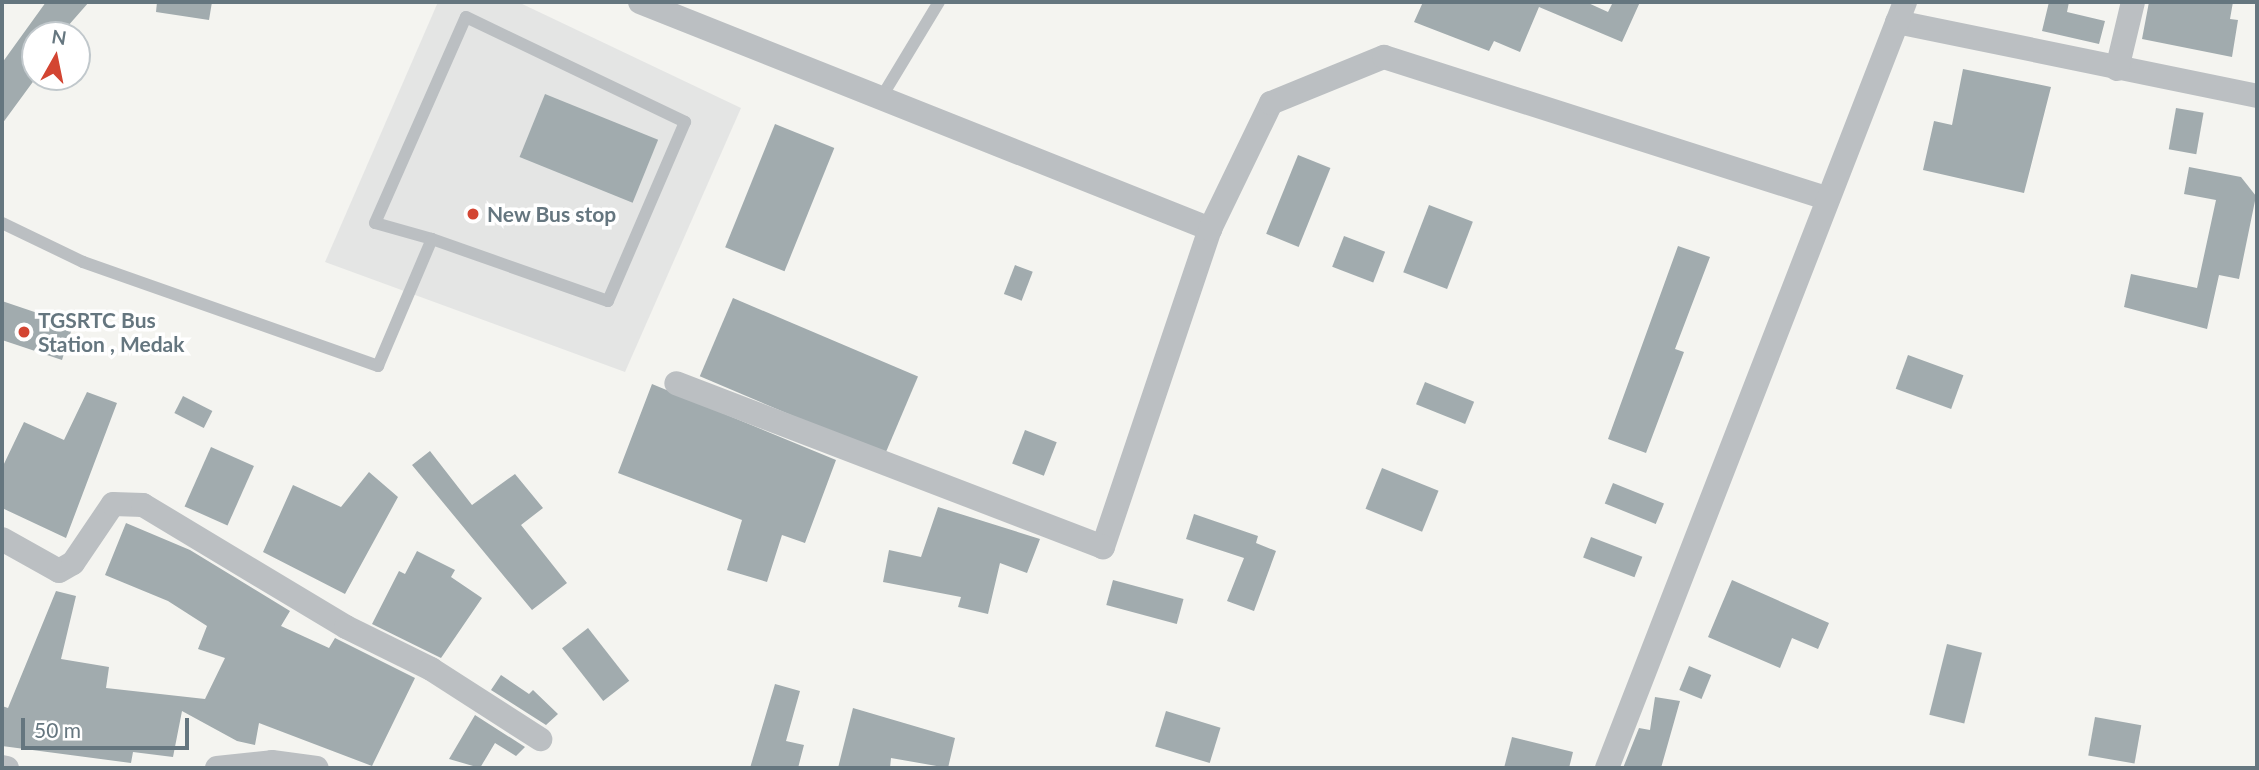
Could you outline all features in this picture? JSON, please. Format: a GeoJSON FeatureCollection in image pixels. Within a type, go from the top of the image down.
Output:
{"type":"FeatureCollection","features":[{"type":"Feature","properties":{"kind":"street"},"geometry":{"type":"LineString","coordinates":[[640,2],[1210,229]]}},
{"type":"Feature","properties":{"kind":"street"},"geometry":{"type":"LineString","coordinates":[[2117,69],[2133,2]]}},
{"type":"Feature","properties":{"kind":"street"},"geometry":{"type":"LineString","coordinates":[[1607,768],[1901,12],[2117,69],[2257,96]]}},
{"type":"Feature","properties":{"kind":"street"},"geometry":{"type":"LineString","coordinates":[[676,383],[1103,548],[1210,229],[1271,103],[1384,57],[1828,199]]}},
{"type":"Feature","properties":{"kind":"street"},"geometry":{"type":"LineString","coordinates":[[2,540],[59,571],[73,563],[113,504],[143,505],[346,627],[431,669],[540,740]]}},
{"type":"Feature","properties":{"kind":"street"},"geometry":{"type":"LineString","coordinates":[[217,768],[272,762],[317,768]]}},
{"type":"Feature","properties":{"kind":"lane"},"geometry":{"type":"LineString","coordinates":[[881,98],[939,2]]}},
{"type":"Feature","properties":{"kind":"lane"},"geometry":{"type":"LineString","coordinates":[[466,17],[685,122],[608,301],[432,239],[375,223],[466,17]]}},
{"type":"Feature","properties":{"kind":"lane"},"geometry":{"type":"LineString","coordinates":[[2,223],[83,262],[378,366],[432,239]]}},
{"type":"Feature","properties":{"kind":"shaded area"},"geometry":{"type":"Polygon","coordinates":[[[438,2],[518,2],[741,108],[625,372],[325,262],[438,2]]]}},
{"type":"Feature","properties":{"kind":"building"},"geometry":{"type":"Polygon","coordinates":[[[46,2],[89,2],[72,21],[32,21],[46,2]]]}},
{"type":"Feature","properties":{"kind":"building"},"geometry":{"type":"Polygon","coordinates":[[[157,2],[212,2],[209,20],[156,12],[157,2]]]}},
{"type":"Feature","properties":{"kind":"building"},"geometry":{"type":"Polygon","coordinates":[[[1423,2],[1586,2],[1608,12],[1613,2],[1640,2],[1622,42],[1539,7],[1520,52],[1494,41],[1489,51],[1414,22],[1423,2]]]}},
{"type":"Feature","properties":{"kind":"building"},"geometry":{"type":"Polygon","coordinates":[[[2049,2],[2069,2],[2067,12],[2105,21],[2099,44],[2042,31],[2049,2]]]}},
{"type":"Feature","properties":{"kind":"building"},"geometry":{"type":"Polygon","coordinates":[[[2149,2],[2233,2],[2230,19],[2238,20],[2232,57],[2142,39],[2149,2]]]}},
{"type":"Feature","properties":{"kind":"building"},"geometry":{"type":"Polygon","coordinates":[[[21,37],[21,91],[26,91],[2,124],[2,63],[21,37]]]}},
{"type":"Feature","properties":{"kind":"building"},"geometry":{"type":"Polygon","coordinates":[[[1963,69],[2051,87],[2024,193],[1923,170],[1934,121],[1952,125],[1963,69]]]}},
{"type":"Feature","properties":{"kind":"building"},"geometry":{"type":"Polygon","coordinates":[[[545,94],[658,140],[633,203],[520,157],[545,94]]]}},
{"type":"Feature","properties":{"kind":"building"},"geometry":{"type":"Polygon","coordinates":[[[2176,108],[2204,113],[2196,154],[2169,149],[2176,108]]]}},
{"type":"Feature","properties":{"kind":"building"},"geometry":{"type":"Polygon","coordinates":[[[775,124],[834,148],[785,271],[725,247],[775,124]]]}},
{"type":"Feature","properties":{"kind":"building"},"geometry":{"type":"Polygon","coordinates":[[[1298,155],[1330,168],[1299,247],[1266,234],[1298,155]]]}},
{"type":"Feature","properties":{"kind":"building"},"geometry":{"type":"Polygon","coordinates":[[[2189,167],[2241,177],[2256,196],[2239,279],[2219,275],[2207,329],[2124,307],[2131,274],[2197,288],[2216,200],[2184,194],[2189,167]]]}},
{"type":"Feature","properties":{"kind":"building"},"geometry":{"type":"Polygon","coordinates":[[[1429,205],[1473,222],[1447,289],[1403,272],[1429,205]]]}},
{"type":"Feature","properties":{"kind":"building"},"geometry":{"type":"Polygon","coordinates":[[[1344,236],[1385,252],[1373,283],[1332,267],[1344,236]]]}},
{"type":"Feature","properties":{"kind":"building"},"geometry":{"type":"Polygon","coordinates":[[[1678,246],[1710,257],[1675,349],[1684,352],[1646,453],[1608,439],[1678,246]]]}},
{"type":"Feature","properties":{"kind":"building"},"geometry":{"type":"Polygon","coordinates":[[[1015,265],[1033,272],[1022,301],[1004,294],[1015,265]]]}},
{"type":"Feature","properties":{"kind":"building"},"geometry":{"type":"Polygon","coordinates":[[[733,298],[918,377],[885,455],[700,376],[733,298]]]}},
{"type":"Feature","properties":{"kind":"building"},"geometry":{"type":"Polygon","coordinates":[[[2,301],[73,325],[62,360],[2,340],[2,301]]]}},
{"type":"Feature","properties":{"kind":"building"},"geometry":{"type":"Polygon","coordinates":[[[1908,355],[1963,375],[1951,409],[1896,389],[1908,355]]]}},
{"type":"Feature","properties":{"kind":"building"},"geometry":{"type":"Polygon","coordinates":[[[1425,382],[1474,402],[1465,424],[1416,404],[1425,382]]]}},
{"type":"Feature","properties":{"kind":"building"},"geometry":{"type":"Polygon","coordinates":[[[652,384],[836,460],[805,543],[782,535],[767,582],[727,570],[742,520],[618,473],[652,384]]]}},
{"type":"Feature","properties":{"kind":"building"},"geometry":{"type":"Polygon","coordinates":[[[87,392],[117,403],[66,538],[2,508],[2,468],[24,422],[64,440],[87,392]]]}},
{"type":"Feature","properties":{"kind":"building"},"geometry":{"type":"Polygon","coordinates":[[[183,396],[212,411],[204,428],[174,413],[183,396]]]}},
{"type":"Feature","properties":{"kind":"building"},"geometry":{"type":"Polygon","coordinates":[[[1025,430],[1057,442],[1044,476],[1012,464],[1025,430]]]}},
{"type":"Feature","properties":{"kind":"building"},"geometry":{"type":"Polygon","coordinates":[[[211,447],[254,466],[227,525],[185,506],[211,447]]]}},
{"type":"Feature","properties":{"kind":"building"},"geometry":{"type":"Polygon","coordinates":[[[430,451],[472,505],[515,474],[543,508],[521,525],[567,583],[532,610],[412,465],[430,451]]]}},
{"type":"Feature","properties":{"kind":"building"},"geometry":{"type":"Polygon","coordinates":[[[1382,468],[1439,491],[1422,532],[1366,509],[1382,468]]]}},
{"type":"Feature","properties":{"kind":"building"},"geometry":{"type":"Polygon","coordinates":[[[369,472],[398,497],[345,594],[263,552],[293,485],[341,507],[369,472]]]}},
{"type":"Feature","properties":{"kind":"building"},"geometry":{"type":"Polygon","coordinates":[[[1613,483],[1664,504],[1656,524],[1605,503],[1613,483]]]}},
{"type":"Feature","properties":{"kind":"building"},"geometry":{"type":"Polygon","coordinates":[[[938,507],[1040,539],[1027,573],[1000,563],[988,614],[958,607],[961,597],[883,582],[889,550],[921,557],[938,507]]]}},
{"type":"Feature","properties":{"kind":"building"},"geometry":{"type":"Polygon","coordinates":[[[1194,514],[1258,536],[1256,543],[1276,551],[1254,611],[1227,601],[1244,558],[1186,539],[1194,514]]]}},
{"type":"Feature","properties":{"kind":"building"},"geometry":{"type":"Polygon","coordinates":[[[126,523],[190,550],[290,611],[281,626],[329,648],[335,638],[415,678],[372,766],[259,723],[255,745],[237,741],[182,711],[173,757],[133,752],[131,763],[2,746],[2,706],[8,708],[56,591],[76,596],[61,659],[109,667],[106,688],[205,699],[225,658],[198,649],[207,626],[168,601],[105,575],[126,523]]]}},
{"type":"Feature","properties":{"kind":"building"},"geometry":{"type":"Polygon","coordinates":[[[1591,537],[1642,557],[1634,577],[1583,558],[1591,537]]]}},
{"type":"Feature","properties":{"kind":"building"},"geometry":{"type":"Polygon","coordinates":[[[417,551],[455,570],[451,577],[482,598],[441,658],[372,624],[399,571],[405,574],[417,551]]]}},
{"type":"Feature","properties":{"kind":"building"},"geometry":{"type":"Polygon","coordinates":[[[1113,580],[1184,599],[1177,624],[1106,605],[1113,580]]]}},
{"type":"Feature","properties":{"kind":"building"},"geometry":{"type":"Polygon","coordinates":[[[1732,580],[1829,623],[1818,649],[1792,638],[1780,668],[1708,637],[1732,580]]]}},
{"type":"Feature","properties":{"kind":"building"},"geometry":{"type":"Polygon","coordinates":[[[588,628],[629,681],[603,701],[562,648],[588,628]]]}},
{"type":"Feature","properties":{"kind":"building"},"geometry":{"type":"Polygon","coordinates":[[[1947,644],[1982,653],[1964,724],[1929,715],[1947,644]]]}},
{"type":"Feature","properties":{"kind":"building"},"geometry":{"type":"Polygon","coordinates":[[[1689,666],[1711,675],[1702,699],[1679,690],[1689,666]]]}},
{"type":"Feature","properties":{"kind":"building"},"geometry":{"type":"Polygon","coordinates":[[[501,675],[529,694],[533,690],[558,714],[546,725],[491,690],[501,675]]]}},
{"type":"Feature","properties":{"kind":"building"},"geometry":{"type":"Polygon","coordinates":[[[775,684],[800,691],[786,741],[804,745],[798,768],[750,768],[775,684]]]}},
{"type":"Feature","properties":{"kind":"building"},"geometry":{"type":"Polygon","coordinates":[[[1655,697],[1680,701],[1661,768],[1623,768],[1639,728],[1650,730],[1655,697]]]}},
{"type":"Feature","properties":{"kind":"building"},"geometry":{"type":"Polygon","coordinates":[[[853,708],[955,738],[948,768],[891,758],[890,768],[838,768],[853,708]]]}},
{"type":"Feature","properties":{"kind":"building"},"geometry":{"type":"Polygon","coordinates":[[[1166,711],[1221,728],[1210,763],[1155,746],[1166,711]]]}},
{"type":"Feature","properties":{"kind":"building"},"geometry":{"type":"Polygon","coordinates":[[[475,715],[525,747],[516,756],[495,743],[480,768],[449,759],[475,715]]]}},
{"type":"Feature","properties":{"kind":"building"},"geometry":{"type":"Polygon","coordinates":[[[2095,717],[2141,725],[2135,764],[2088,755],[2095,717]]]}},
{"type":"Feature","properties":{"kind":"building"},"geometry":{"type":"Polygon","coordinates":[[[1512,737],[1573,752],[1569,768],[1504,768],[1512,737]]]}},
{"type":"Feature","properties":{"kind":"place","name":"New Bus stop"},"geometry":{"type":"Point","coordinates":[473,214]}},
{"type":"Feature","properties":{"kind":"place","name":"TGSRTC Bus Station , Medak"},"geometry":{"type":"Point","coordinates":[24,332]}}]}
